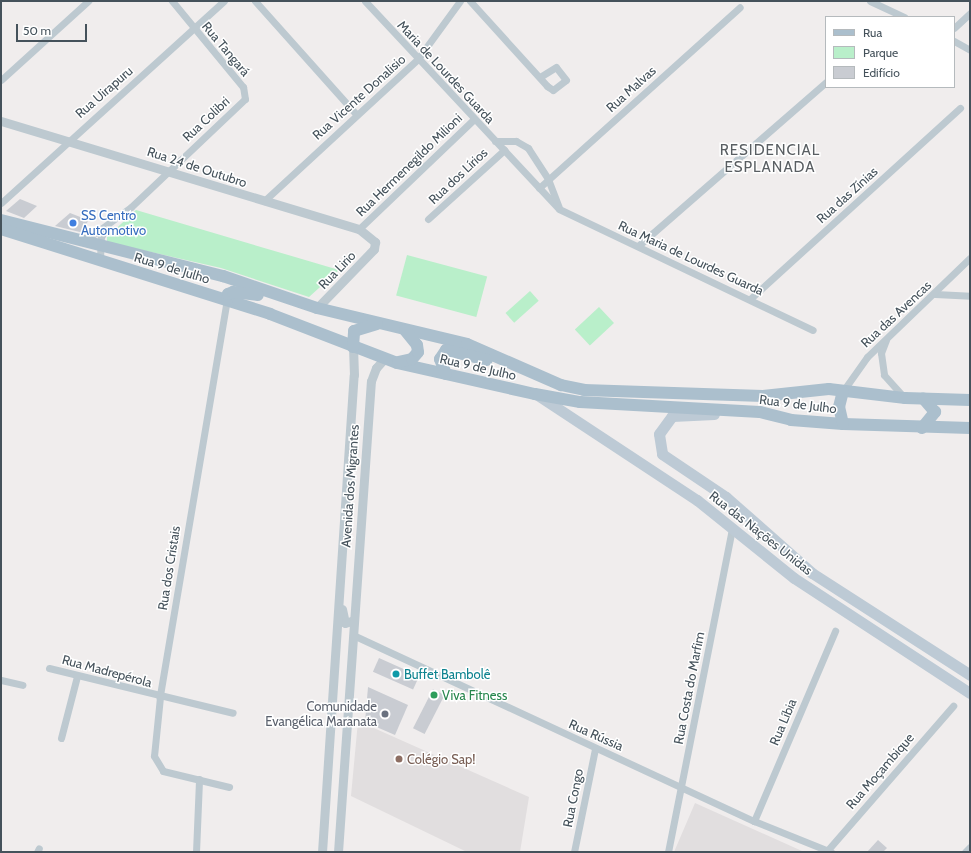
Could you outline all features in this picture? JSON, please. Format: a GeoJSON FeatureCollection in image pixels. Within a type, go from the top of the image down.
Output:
{"type":"FeatureCollection","features":[{"type":"Feature","properties":{"kind":"main road","name":"Rua 9 de Julho"},"geometry":{"type":"LineString","coordinates":[[1,220],[101,247],[224,276],[286,299],[317,308],[467,344],[561,385],[584,390],[763,396],[824,389],[905,398],[970,400]]}},
{"type":"Feature","properties":{"kind":"main road","name":"Rua 9 de Julho"},"geometry":{"type":"LineString","coordinates":[[1,229],[227,299],[384,359],[536,394],[580,402],[735,413],[760,412],[791,420],[922,428],[970,428]]}},
{"type":"Feature","properties":{"kind":"main road"},"geometry":{"type":"LineString","coordinates":[[227,299],[228,294],[241,292],[276,300],[286,299]]}},
{"type":"Feature","properties":{"kind":"main road"},"geometry":{"type":"LineString","coordinates":[[353,347],[354,331],[361,326],[383,324]]}},
{"type":"Feature","properties":{"kind":"main road"},"geometry":{"type":"LineString","coordinates":[[397,363],[417,355],[417,345],[405,330]]}},
{"type":"Feature","properties":{"kind":"main road"},"geometry":{"type":"LineString","coordinates":[[446,374],[440,359],[446,350],[452,350],[484,359],[544,385],[561,385]]}},
{"type":"Feature","properties":{"kind":"main road"},"geometry":{"type":"LineString","coordinates":[[843,391],[839,407],[843,424]]}},
{"type":"Feature","properties":{"kind":"main road","name":"Rua das Nações Unidas"},"geometry":{"type":"LineString","coordinates":[[536,394],[697,500],[794,578],[970,693]]}},
{"type":"Feature","properties":{"kind":"main road"},"geometry":{"type":"LineString","coordinates":[[922,428],[935,412],[923,398]]}},
{"type":"Feature","properties":{"kind":"main road","name":"Rua das Nações Unidas"},"geometry":{"type":"LineString","coordinates":[[735,413],[672,416],[659,434],[662,454],[726,497],[812,573],[970,675]]}},
{"type":"Feature","properties":{"kind":"street"},"geometry":{"type":"LineString","coordinates":[[1,80],[88,1]]}},
{"type":"Feature","properties":{"kind":"street","name":"Rua Tangará"},"geometry":{"type":"LineString","coordinates":[[172,1],[247,94]]}},
{"type":"Feature","properties":{"kind":"street","name":"Rua Uirapuru"},"geometry":{"type":"LineString","coordinates":[[1,204],[68,140],[194,30],[224,1]]}},
{"type":"Feature","properties":{"kind":"street"},"geometry":{"type":"LineString","coordinates":[[255,1],[356,114]]}},
{"type":"Feature","properties":{"kind":"street","name":"Maria de Lourdes Guarda"},"geometry":{"type":"LineString","coordinates":[[365,1],[417,60],[495,141]]}},
{"type":"Feature","properties":{"kind":"street","name":"Rua Vicente Donalisio"},"geometry":{"type":"LineString","coordinates":[[264,201],[356,114],[417,60],[460,1]]}},
{"type":"Feature","properties":{"kind":"street"},"geometry":{"type":"LineString","coordinates":[[470,1],[540,77]]}},
{"type":"Feature","properties":{"kind":"street"},"geometry":{"type":"LineString","coordinates":[[870,1],[902,16]]}},
{"type":"Feature","properties":{"kind":"street","name":"Rua Malvas"},"geometry":{"type":"LineString","coordinates":[[539,188],[740,7]]}},
{"type":"Feature","properties":{"kind":"street"},"geometry":{"type":"LineString","coordinates":[[955,27],[970,13]]}},
{"type":"Feature","properties":{"kind":"street"},"geometry":{"type":"LineString","coordinates":[[955,42],[970,50]]}},
{"type":"Feature","properties":{"kind":"street"},"geometry":{"type":"LineString","coordinates":[[638,246],[825,83]]}},
{"type":"Feature","properties":{"kind":"street","name":"Rua Colibri"},"geometry":{"type":"LineString","coordinates":[[83,242],[108,225],[247,94]]}},
{"type":"Feature","properties":{"kind":"street","name":"Rua das Zínias"},"geometry":{"type":"LineString","coordinates":[[750,299],[960,108]]}},
{"type":"Feature","properties":{"kind":"street","name":"Rua Hermenegildo Milioni"},"geometry":{"type":"LineString","coordinates":[[359,229],[474,119]]}},
{"type":"Feature","properties":{"kind":"street","name":"Rua 24 de Outubro"},"geometry":{"type":"LineString","coordinates":[[1,121],[359,229],[375,242],[374,249]]}},
{"type":"Feature","properties":{"kind":"street"},"geometry":{"type":"LineString","coordinates":[[495,141],[524,144],[548,179],[559,209]]}},
{"type":"Feature","properties":{"kind":"street","name":"Rua Maria de Lourdes Guarda"},"geometry":{"type":"LineString","coordinates":[[495,141],[559,209],[813,330]]}},
{"type":"Feature","properties":{"kind":"street","name":"Rua dos Lírios"},"geometry":{"type":"LineString","coordinates":[[428,220],[504,150]]}},
{"type":"Feature","properties":{"kind":"street","name":"Rua Colibri"},"geometry":{"type":"LineString","coordinates":[[100,260],[101,247],[108,225]]}},
{"type":"Feature","properties":{"kind":"street","name":"Rua Lirio"},"geometry":{"type":"LineString","coordinates":[[317,308],[374,249]]}},
{"type":"Feature","properties":{"kind":"street","name":"Rua das Avencas"},"geometry":{"type":"LineString","coordinates":[[843,391],[850,378],[887,337],[935,294],[970,258]]}},
{"type":"Feature","properties":{"kind":"street"},"geometry":{"type":"LineString","coordinates":[[935,294],[970,296]]}},
{"type":"Feature","properties":{"kind":"street","name":"Rua dos Cristais"},"geometry":{"type":"LineString","coordinates":[[227,299],[160,697],[155,762],[163,771],[230,787]]}},
{"type":"Feature","properties":{"kind":"street"},"geometry":{"type":"LineString","coordinates":[[887,337],[881,353],[884,375],[905,398]]}},
{"type":"Feature","properties":{"kind":"street","name":"Avenida dos Migrantes"},"geometry":{"type":"LineString","coordinates":[[322,852],[342,546],[353,347]]}},
{"type":"Feature","properties":{"kind":"street","name":"Avenida dos Migrantes"},"geometry":{"type":"LineString","coordinates":[[338,852],[341,785],[371,381],[376,368],[384,359]]}},
{"type":"Feature","properties":{"kind":"street","name":"Rua Costa do Marfim"},"geometry":{"type":"LineString","coordinates":[[668,852],[732,528]]}},
{"type":"Feature","properties":{"kind":"street","name":"Avenida dos Migrantes"},"geometry":{"type":"LineString","coordinates":[[342,546],[346,558],[342,618],[348,624],[354,620]]}},
{"type":"Feature","properties":{"kind":"street","name":"Rua Líbia"},"geometry":{"type":"LineString","coordinates":[[754,821],[835,631]]}},
{"type":"Feature","properties":{"kind":"street","name":"Rua Rússia"},"geometry":{"type":"LineString","coordinates":[[353,635],[595,749],[682,786],[754,821],[828,851]]}},
{"type":"Feature","properties":{"kind":"street","name":"Rua Madrepérola"},"geometry":{"type":"LineString","coordinates":[[49,668],[160,697],[233,713]]}},
{"type":"Feature","properties":{"kind":"street","name":"Avenida dos Migrantes"},"geometry":{"type":"LineString","coordinates":[[334,673],[338,688],[331,775],[341,785]]}},
{"type":"Feature","properties":{"kind":"street"},"geometry":{"type":"LineString","coordinates":[[61,738],[77,676]]}},
{"type":"Feature","properties":{"kind":"street"},"geometry":{"type":"LineString","coordinates":[[1,680],[22,685]]}},
{"type":"Feature","properties":{"kind":"street","name":"Rua Moçambique"},"geometry":{"type":"LineString","coordinates":[[828,851],[953,706]]}},
{"type":"Feature","properties":{"kind":"street","name":"Rua Congo"},"geometry":{"type":"LineString","coordinates":[[574,852],[595,749]]}},
{"type":"Feature","properties":{"kind":"street"},"geometry":{"type":"LineString","coordinates":[[196,852],[199,779]]}},
{"type":"Feature","properties":{"kind":"street"},"geometry":{"type":"LineString","coordinates":[[323,827],[328,838],[339,834]]}},
{"type":"Feature","properties":{"kind":"street"},"geometry":{"type":"LineString","coordinates":[[965,852],[970,847]]}},
{"type":"Feature","properties":{"kind":"shaded area","name":"Colégio Sap!"},"geometry":{"type":"Polygon","coordinates":[[[358,721],[529,797],[520,852],[467,852],[351,796],[358,721]]]}},
{"type":"Feature","properties":{"kind":"shaded area"},"geometry":{"type":"Polygon","coordinates":[[[695,803],[802,851],[802,852],[674,852],[695,803]]]}},
{"type":"Feature","properties":{"kind":"green space"},"geometry":{"type":"Polygon","coordinates":[[[136,210],[339,270],[309,297],[221,268],[107,242],[107,237],[136,210]]]}},
{"type":"Feature","properties":{"kind":"green space"},"geometry":{"type":"Polygon","coordinates":[[[407,255],[487,276],[476,317],[396,296],[407,255]]]}},
{"type":"Feature","properties":{"kind":"green space"},"geometry":{"type":"Polygon","coordinates":[[[530,291],[539,301],[514,323],[505,313],[530,291]]]}},
{"type":"Feature","properties":{"kind":"green space"},"geometry":{"type":"Polygon","coordinates":[[[599,307],[614,323],[590,346],[575,330],[599,307]]]}},
{"type":"Feature","properties":{"kind":"building"},"geometry":{"type":"Polygon","coordinates":[[[20,199],[37,206],[24,218],[6,211],[20,199]]]}},
{"type":"Feature","properties":{"kind":"building","name":"SS Centro Automotivo"},"geometry":{"type":"Polygon","coordinates":[[[70,213],[88,220],[84,233],[55,226],[70,213]]]}},
{"type":"Feature","properties":{"kind":"building","name":"Buffet Bambolê"},"geometry":{"type":"Polygon","coordinates":[[[379,658],[419,676],[413,690],[373,672],[379,658]]]}},
{"type":"Feature","properties":{"kind":"building","name":"Comunidade Evangélica Maranata"},"geometry":{"type":"Polygon","coordinates":[[[368,687],[408,705],[395,735],[365,722],[368,687]]]}},
{"type":"Feature","properties":{"kind":"building"},"geometry":{"type":"Polygon","coordinates":[[[433,689],[445,695],[425,734],[413,728],[433,689]]]}},
{"type":"Feature","properties":{"kind":"building"},"geometry":{"type":"Polygon","coordinates":[[[878,840],[887,848],[883,852],[867,852],[878,840]]]}},
{"type":"Feature","properties":{"kind":"place","name":"SS Centro Automotivo"},"geometry":{"type":"Point","coordinates":[73,223]}},
{"type":"Feature","properties":{"kind":"place","name":"Buffet Bambolê"},"geometry":{"type":"Point","coordinates":[396,674]}},
{"type":"Feature","properties":{"kind":"place","name":"Viva Fitness"},"geometry":{"type":"Point","coordinates":[434,695]}},
{"type":"Feature","properties":{"kind":"place","name":"Comunidade Evangélica Maranata"},"geometry":{"type":"Point","coordinates":[385,714]}},
{"type":"Feature","properties":{"kind":"place","name":"Colégio Sap!"},"geometry":{"type":"Point","coordinates":[399,759]}},
{"type":"Feature","properties":{"kind":"district","name":"RESIDENCIAL ESPLANADA"},"geometry":{"type":"Point","coordinates":[770,158]}}]}
